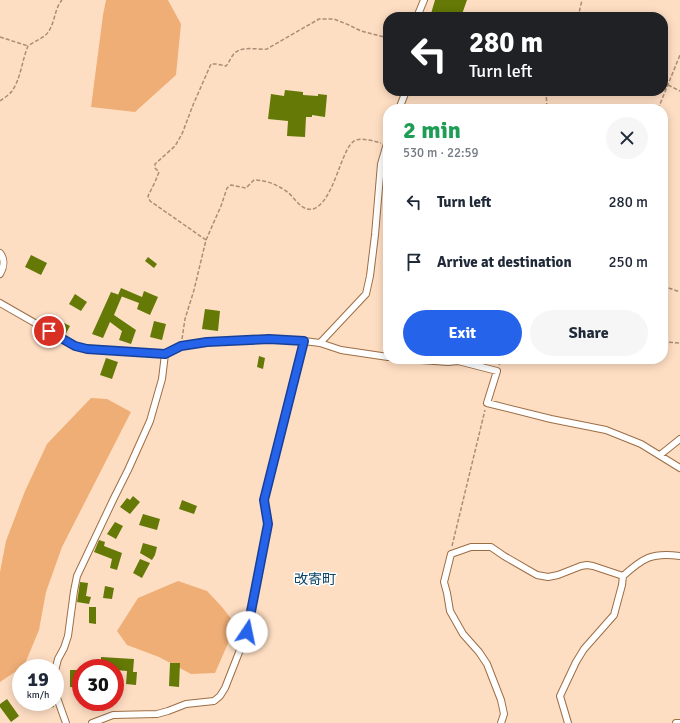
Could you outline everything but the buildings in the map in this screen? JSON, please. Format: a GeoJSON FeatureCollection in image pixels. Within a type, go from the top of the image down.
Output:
{"type":"FeatureCollection","features":[{"type":"Feature","properties":{"kind":"street"},"geometry":{"type":"LineString","coordinates":[[419,12],[424,0]]}},
{"type":"Feature","properties":{"kind":"street"},"geometry":{"type":"LineString","coordinates":[[320,343],[366,294],[370,276],[383,157]]}},
{"type":"Feature","properties":{"kind":"street"},"geometry":{"type":"LineString","coordinates":[[0,252],[4,261],[4,266],[0,274]]}},
{"type":"Feature","properties":{"kind":"street"},"geometry":{"type":"LineString","coordinates":[[0,303],[75,346],[87,349],[165,354],[181,346],[207,342],[269,339],[320,343],[341,350],[383,356]]}},
{"type":"Feature","properties":{"kind":"street"},"geometry":{"type":"LineString","coordinates":[[92,723],[113,715],[157,714],[186,704],[198,704],[214,701],[220,696],[225,688],[247,632],[268,524],[264,500],[304,341]]}},
{"type":"Feature","properties":{"kind":"street"},"geometry":{"type":"LineString","coordinates":[[58,659],[68,636],[77,576],[150,422],[162,378],[165,354]]}},
{"type":"Feature","properties":{"kind":"street"},"geometry":{"type":"LineString","coordinates":[[470,364],[498,371],[487,403],[551,419],[606,430],[642,444],[680,468]]}},
{"type":"Feature","properties":{"kind":"street"},"geometry":{"type":"LineString","coordinates":[[660,455],[680,439]]}},
{"type":"Feature","properties":{"kind":"street"},"geometry":{"type":"LineString","coordinates":[[501,723],[504,714],[501,700],[487,664],[479,652],[463,634],[450,611],[444,582],[451,554],[471,547],[491,548],[537,575],[548,577],[558,575],[587,565],[623,576]]}},
{"type":"Feature","properties":{"kind":"street"},"geometry":{"type":"LineString","coordinates":[[568,723],[560,696],[576,662],[584,649],[614,615],[623,576],[637,564],[657,555],[668,554],[680,556]]}},
{"type":"Feature","properties":{"kind":"street"},"geometry":{"type":"LineString","coordinates":[[62,711],[66,723]]}},
{"type":"Feature","properties":{"kind":"path"},"geometry":{"type":"LineString","coordinates":[[0,101],[12,92],[28,46],[43,38],[48,33],[58,4],[62,0]]}},
{"type":"Feature","properties":{"kind":"path"},"geometry":{"type":"LineString","coordinates":[[579,12],[582,0]]}},
{"type":"Feature","properties":{"kind":"path"},"geometry":{"type":"LineString","coordinates":[[206,240],[150,201],[148,196],[159,172],[155,168],[155,164],[175,146],[182,134],[193,105],[212,64],[226,66],[233,54],[241,50],[267,49],[319,19],[334,19],[349,24],[361,31],[383,37]]}},
{"type":"Feature","properties":{"kind":"path"},"geometry":{"type":"LineString","coordinates":[[0,37],[28,46]]}},
{"type":"Feature","properties":{"kind":"path"},"geometry":{"type":"LineString","coordinates":[[680,55],[668,86],[680,91]]}},
{"type":"Feature","properties":{"kind":"path"},"geometry":{"type":"LineString","coordinates":[[181,346],[185,319],[194,290],[206,240],[227,188],[231,186],[246,188],[254,180],[261,180],[277,186],[290,194],[302,207],[311,209],[322,203],[344,157],[354,141],[366,140],[383,142]]}},
{"type":"Feature","properties":{"kind":"path"},"geometry":{"type":"LineString","coordinates":[[668,288],[680,292]]}},
{"type":"Feature","properties":{"kind":"path"},"geometry":{"type":"LineString","coordinates":[[668,342],[680,343]]}},
{"type":"Feature","properties":{"kind":"path"},"geometry":{"type":"LineString","coordinates":[[451,554],[487,403]]}},
{"type":"Feature","properties":{"kind":"shaded area"},"geometry":{"type":"Polygon","coordinates":[[[106,0],[168,0],[181,24],[176,75],[135,112],[91,107],[106,0]]]}},
{"type":"Feature","properties":{"kind":"shaded area"},"geometry":{"type":"Polygon","coordinates":[[[91,398],[107,399],[131,412],[62,547],[46,592],[39,630],[27,659],[12,659],[12,674],[0,682],[0,572],[6,541],[25,491],[47,444],[91,398]]]}},
{"type":"Feature","properties":{"kind":"shaded area"},"geometry":{"type":"Polygon","coordinates":[[[178,581],[207,591],[236,625],[215,673],[191,674],[159,657],[127,645],[117,631],[138,598],[178,581]]]}},
{"type":"Feature","properties":{"kind":"district","name":"改寄町"},"geometry":{"type":"Point","coordinates":[315,579]}},
{"type":"Feature","properties":{"kind":"route"},"geometry":{"type":"LineString","coordinates":[[49,331],[81,348],[165,354],[181,346],[207,342],[269,339],[304,341],[264,500],[268,524],[247,632]]}}]}
